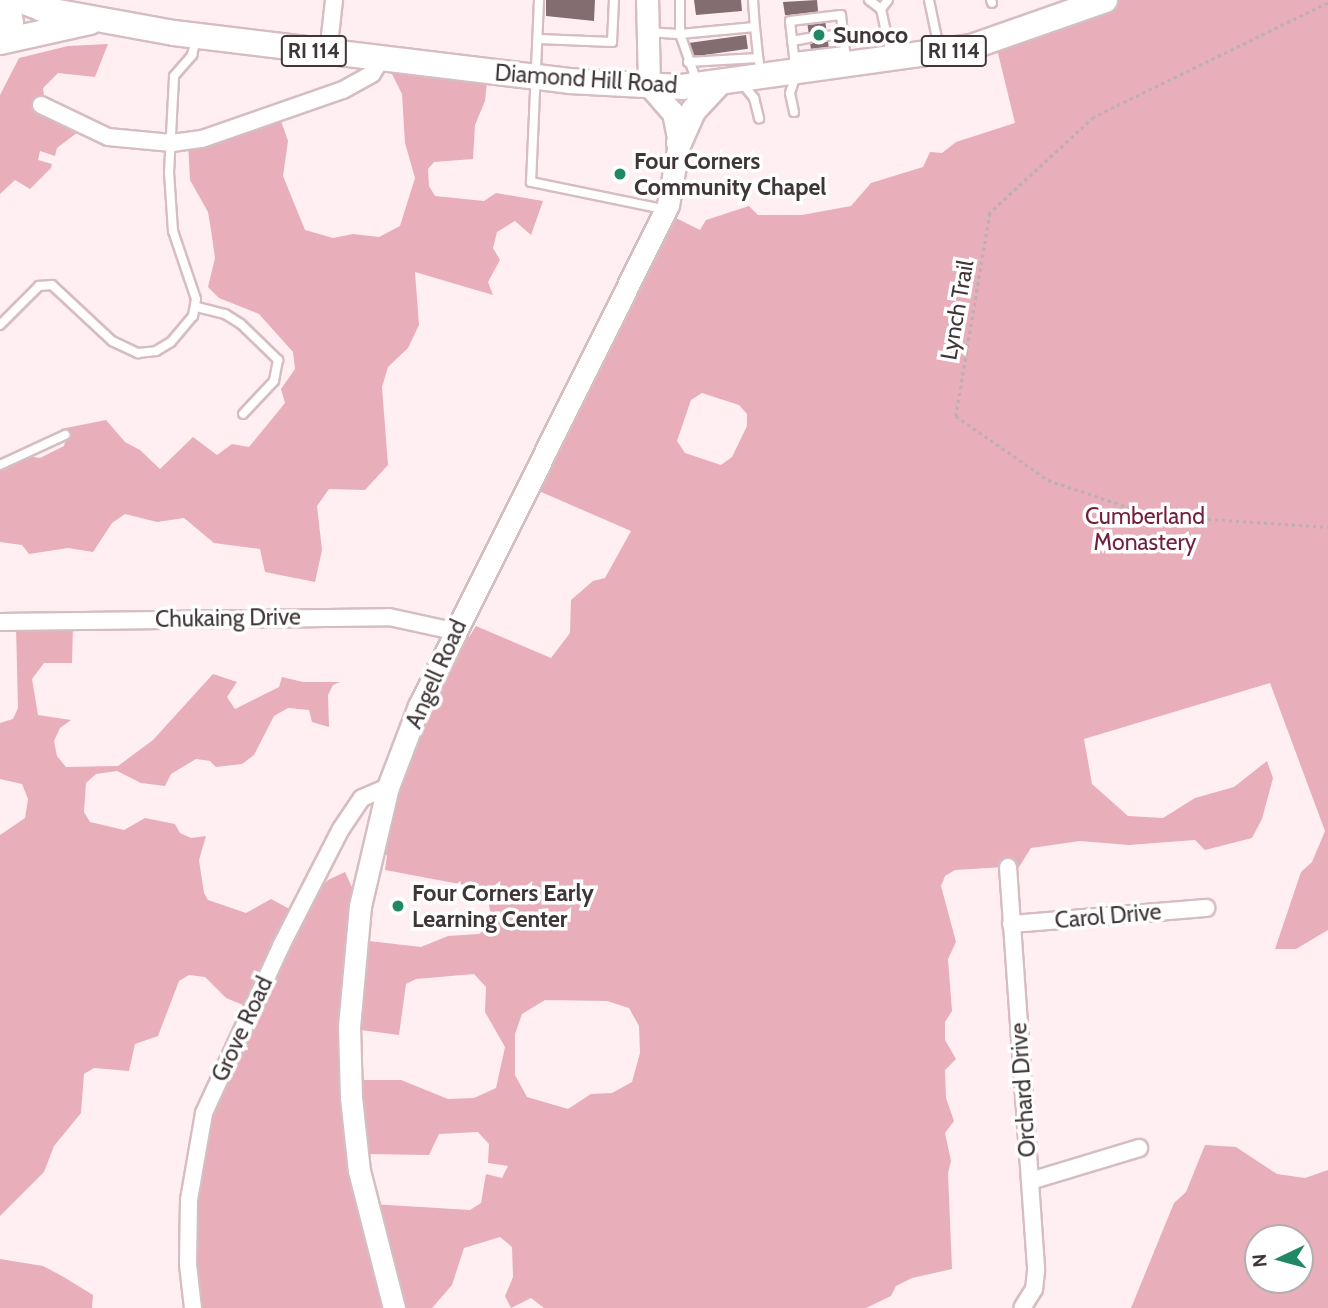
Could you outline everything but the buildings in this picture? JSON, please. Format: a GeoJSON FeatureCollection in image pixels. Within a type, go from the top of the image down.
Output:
{"type":"FeatureCollection","features":[{"type":"Feature","properties":{"kind":"main road"},"geometry":{"type":"LineString","coordinates":[[0,42],[11,23],[7,0]]}},
{"type":"Feature","properties":{"kind":"main road","name":"Diamond Hill Road"},"geometry":{"type":"LineString","coordinates":[[20,0],[36,8],[101,20],[328,53],[538,77],[649,86],[727,66],[795,65],[846,59],[893,61],[940,53],[1023,32],[1105,0]]}},
{"type":"Feature","properties":{"kind":"main road"},"geometry":{"type":"LineString","coordinates":[[647,0],[649,86]]}},
{"type":"Feature","properties":{"kind":"main road","name":"Diamond Hill Road"},"geometry":{"type":"LineString","coordinates":[[0,42],[101,20]]}},
{"type":"Feature","properties":{"kind":"main road"},"geometry":{"type":"LineString","coordinates":[[679,143],[694,110],[727,66]]}},
{"type":"Feature","properties":{"kind":"main road","name":"Angell Road"},"geometry":{"type":"LineString","coordinates":[[394,1308],[359,1171],[349,1027],[359,906],[387,787],[454,631],[542,464],[666,210],[679,143],[673,113],[649,86]]}},
{"type":"Feature","properties":{"kind":"street"},"geometry":{"type":"LineString","coordinates":[[328,53],[334,0]]}},
{"type":"Feature","properties":{"kind":"street"},"geometry":{"type":"LineString","coordinates":[[41,105],[108,137],[172,143],[202,139],[343,90],[372,74],[381,59]]}},
{"type":"Feature","properties":{"kind":"street","name":"Chukaing Drive"},"geometry":{"type":"LineString","coordinates":[[0,622],[388,617],[454,631]]}},
{"type":"Feature","properties":{"kind":"street","name":"Grove Road"},"geometry":{"type":"LineString","coordinates":[[193,1308],[188,1265],[189,1200],[204,1113],[281,946],[341,830],[362,798],[387,787]]}},
{"type":"Feature","properties":{"kind":"street","name":"Orchard Drive"},"geometry":{"type":"LineString","coordinates":[[1008,867],[1036,1271],[1034,1289],[1021,1308]]}},
{"type":"Feature","properties":{"kind":"street","name":"Carol Drive"},"geometry":{"type":"LineString","coordinates":[[1011,924],[1206,908]]}},
{"type":"Feature","properties":{"kind":"street"},"geometry":{"type":"LineString","coordinates":[[1030,1181],[1139,1147]]}},
{"type":"Feature","properties":{"kind":"lane"},"geometry":{"type":"LineString","coordinates":[[539,0],[538,77],[531,182],[666,210]]}},
{"type":"Feature","properties":{"kind":"lane"},"geometry":{"type":"LineString","coordinates":[[539,39],[612,41],[614,0]]}},
{"type":"Feature","properties":{"kind":"lane"},"geometry":{"type":"LineString","coordinates":[[672,0],[680,20]]}},
{"type":"Feature","properties":{"kind":"lane"},"geometry":{"type":"LineString","coordinates":[[680,0],[680,34],[688,62]]}},
{"type":"Feature","properties":{"kind":"lane"},"geometry":{"type":"LineString","coordinates":[[727,66],[755,27],[753,0]]}},
{"type":"Feature","properties":{"kind":"lane"},"geometry":{"type":"LineString","coordinates":[[869,0],[881,9],[893,61]]}},
{"type":"Feature","properties":{"kind":"lane"},"geometry":{"type":"LineString","coordinates":[[881,9],[888,0]]}},
{"type":"Feature","properties":{"kind":"lane"},"geometry":{"type":"LineString","coordinates":[[929,0],[940,53]]}},
{"type":"Feature","properties":{"kind":"lane"},"geometry":{"type":"LineString","coordinates":[[794,112],[790,93],[795,65],[790,21],[841,15],[846,59]]}},
{"type":"Feature","properties":{"kind":"lane"},"geometry":{"type":"LineString","coordinates":[[646,32],[702,36],[755,27]]}},
{"type":"Feature","properties":{"kind":"lane"},"geometry":{"type":"LineString","coordinates":[[827,36],[843,34]]}},
{"type":"Feature","properties":{"kind":"lane"},"geometry":{"type":"LineString","coordinates":[[197,35],[191,55],[174,76],[169,200],[173,231],[197,307]]}},
{"type":"Feature","properties":{"kind":"lane"},"geometry":{"type":"LineString","coordinates":[[792,41],[809,38]]}},
{"type":"Feature","properties":{"kind":"lane"},"geometry":{"type":"LineString","coordinates":[[688,62],[727,66]]}},
{"type":"Feature","properties":{"kind":"lane"},"geometry":{"type":"LineString","coordinates":[[688,62],[727,66],[754,98],[759,118]]}},
{"type":"Feature","properties":{"kind":"lane"},"geometry":{"type":"LineString","coordinates":[[0,326],[39,286],[52,285],[125,350],[156,351],[171,342],[197,307]]}},
{"type":"Feature","properties":{"kind":"lane"},"geometry":{"type":"LineString","coordinates":[[197,307],[225,314],[241,324],[278,360],[274,381],[243,414]]}},
{"type":"Feature","properties":{"kind":"lane"},"geometry":{"type":"LineString","coordinates":[[0,465],[65,435]]}},
{"type":"Feature","properties":{"kind":"path","name":"Lynch Trail"},"geometry":{"type":"LineString","coordinates":[[1328,3],[1094,117],[990,213],[956,416],[1048,480],[1152,516],[1328,527]]}},
{"type":"Feature","properties":{"kind":"green space","name":"Cumberland Monastery"},"geometry":{"type":"Polygon","coordinates":[[[1114,0],[1328,0],[1328,930],[1296,949],[1275,949],[1301,872],[1312,862],[1325,831],[1270,683],[1084,739],[1092,784],[1128,816],[1163,818],[1195,798],[1234,787],[1267,761],[1273,778],[1262,819],[1252,838],[1205,850],[1195,840],[1129,845],[1080,841],[1031,848],[1014,875],[1004,867],[955,870],[945,876],[941,886],[956,942],[948,959],[952,1011],[945,1022],[945,1040],[956,1059],[945,1070],[946,1098],[954,1121],[945,1133],[951,1161],[948,1173],[952,1269],[912,1278],[896,1286],[891,1296],[866,1308],[544,1308],[531,1298],[511,1308],[505,1296],[513,1277],[512,1247],[500,1237],[464,1248],[452,1285],[432,1308],[200,1308],[193,1231],[202,1139],[253,1009],[226,998],[205,977],[189,975],[179,981],[158,1036],[135,1044],[129,1071],[94,1068],[84,1074],[81,1113],[54,1146],[44,1172],[0,1216],[0,835],[25,818],[28,799],[22,784],[0,779],[0,723],[13,719],[18,708],[16,626],[73,625],[72,663],[44,663],[32,679],[38,715],[71,720],[60,728],[54,741],[57,756],[66,767],[118,766],[153,740],[213,674],[237,682],[227,697],[235,709],[279,687],[282,677],[303,682],[340,682],[333,685],[328,695],[329,727],[312,722],[309,710],[288,708],[274,716],[254,755],[242,764],[216,767],[210,761],[196,759],[171,774],[165,786],[141,783],[117,771],[96,774],[86,783],[84,812],[90,822],[124,830],[145,818],[175,824],[180,833],[191,838],[206,836],[199,860],[204,893],[208,900],[246,913],[271,899],[297,913],[328,880],[345,872],[357,898],[360,940],[421,947],[448,936],[479,934],[487,928],[491,916],[486,889],[385,870],[387,855],[376,852],[375,848],[456,636],[469,637],[476,626],[551,658],[570,633],[571,600],[593,581],[605,578],[631,531],[532,488],[672,216],[700,230],[706,220],[749,206],[758,215],[802,215],[851,206],[871,183],[923,167],[930,152],[942,153],[956,142],[1015,123],[995,41],[1114,0]],[[702,393],[691,400],[677,441],[685,453],[721,465],[732,457],[747,426],[747,414],[739,405],[702,393]],[[474,974],[416,979],[406,984],[399,1035],[353,1029],[354,1080],[401,1080],[448,1099],[474,1098],[496,1088],[505,1047],[485,1012],[486,987],[474,974]],[[545,1000],[522,1014],[515,1034],[515,1075],[527,1097],[568,1109],[591,1094],[612,1093],[632,1082],[640,1053],[639,1026],[629,1008],[607,1001],[545,1000]],[[478,1132],[439,1134],[429,1155],[365,1154],[371,1204],[470,1210],[481,1203],[486,1174],[502,1178],[508,1166],[488,1163],[489,1144],[478,1132]]]}},
{"type":"Feature","properties":{"kind":"green space"},"geometry":{"type":"Polygon","coordinates":[[[108,44],[95,77],[58,73],[43,88],[47,119],[62,119],[78,132],[57,148],[55,156],[40,151],[38,160],[52,164],[51,168],[30,189],[15,180],[0,194],[0,95],[19,58],[68,46],[108,44]]]}},
{"type":"Feature","properties":{"kind":"green space"},"geometry":{"type":"Polygon","coordinates":[[[390,70],[488,71],[485,101],[475,125],[473,159],[434,162],[428,169],[429,186],[435,196],[484,201],[496,193],[543,201],[531,235],[515,221],[497,232],[493,248],[500,260],[488,282],[493,295],[415,272],[419,325],[408,348],[388,367],[382,387],[388,465],[365,490],[329,489],[317,506],[322,550],[315,582],[265,572],[260,549],[214,543],[184,518],[157,522],[125,514],[112,523],[93,552],[68,548],[29,554],[22,545],[0,542],[0,468],[22,455],[40,458],[64,446],[67,435],[61,429],[106,420],[125,442],[140,450],[160,469],[193,437],[217,455],[232,444],[249,447],[285,403],[281,389],[295,369],[293,352],[259,314],[219,298],[208,287],[215,258],[208,212],[190,180],[188,142],[279,115],[288,141],[283,176],[305,230],[333,238],[353,234],[379,237],[400,226],[415,178],[405,143],[402,94],[390,70]]]}},
{"type":"Feature","properties":{"kind":"green space"},"geometry":{"type":"Polygon","coordinates":[[[1205,1145],[1236,1147],[1277,1174],[1305,1178],[1328,1170],[1328,1308],[1131,1308],[1174,1203],[1186,1192],[1205,1145]]]}},
{"type":"Feature","properties":{"kind":"green space"},"geometry":{"type":"Polygon","coordinates":[[[0,1259],[43,1266],[62,1276],[93,1295],[92,1308],[0,1308],[0,1259]]]}},
{"type":"Feature","properties":{"kind":"place","name":"Sunoco"},"geometry":{"type":"Point","coordinates":[819,35]}},
{"type":"Feature","properties":{"kind":"place","name":"Four Corners Community Chapel"},"geometry":{"type":"Point","coordinates":[620,174]}},
{"type":"Feature","properties":{"kind":"place","name":"Four Corners Early Learning Center"},"geometry":{"type":"Point","coordinates":[398,906]}}]}
